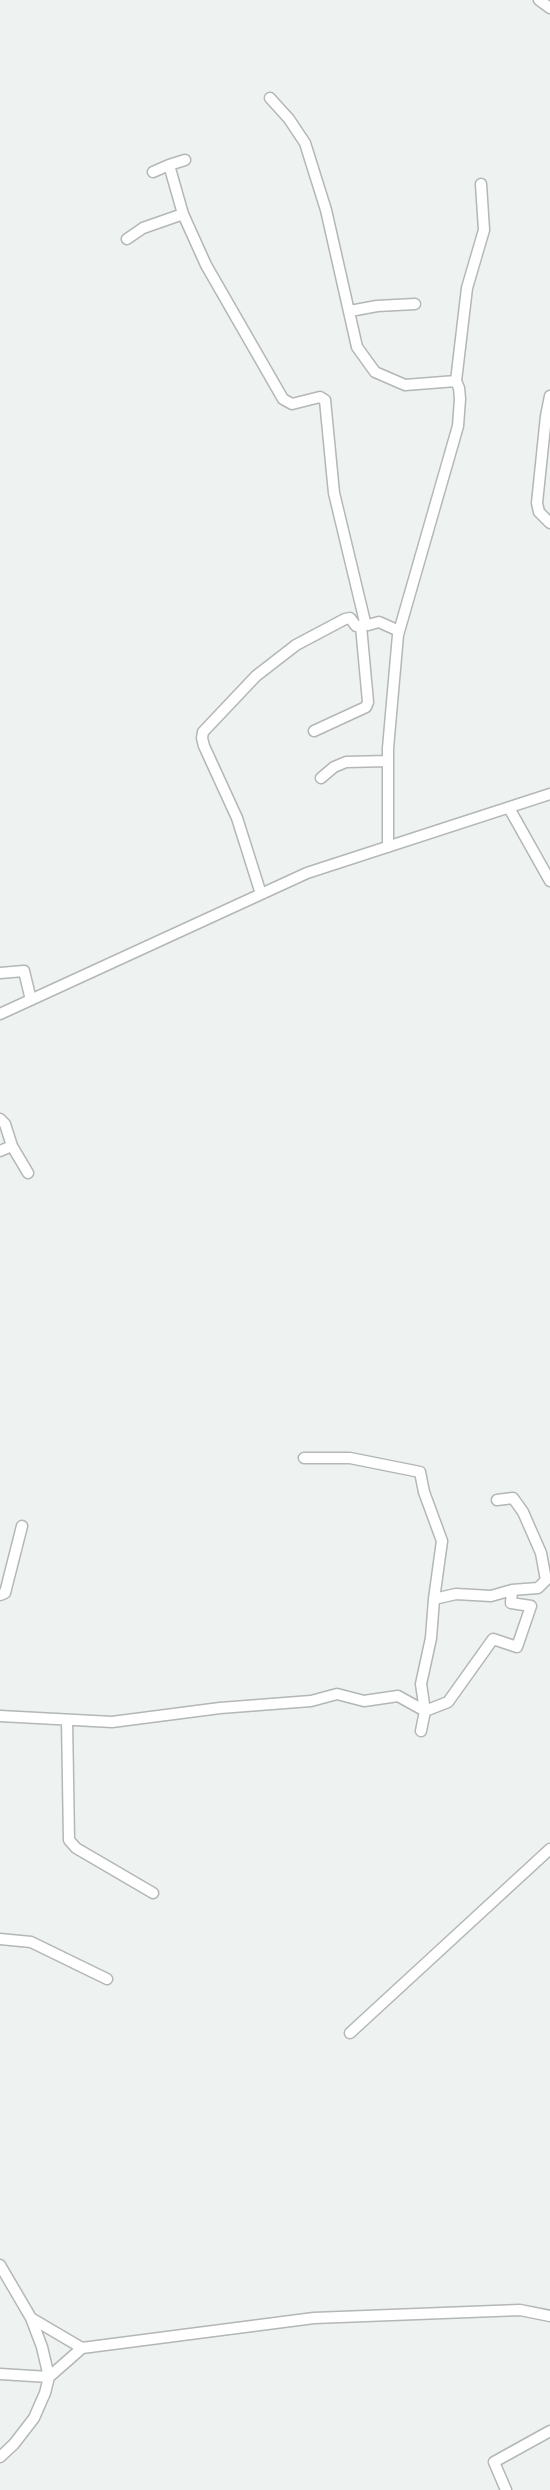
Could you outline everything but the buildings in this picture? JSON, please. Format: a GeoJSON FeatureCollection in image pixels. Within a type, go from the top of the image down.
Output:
{"type":"FeatureCollection","features":[{"type":"Feature","properties":{"kind":"street"},"geometry":{"type":"LineString","coordinates":[[539,0],[550,8]]}},
{"type":"Feature","properties":{"kind":"street"},"geometry":{"type":"LineString","coordinates":[[270,98],[289,118],[305,142],[327,210],[357,347],[375,372],[405,385],[456,381]]}},
{"type":"Feature","properties":{"kind":"street"},"geometry":{"type":"LineString","coordinates":[[153,172],[185,160]]}},
{"type":"Feature","properties":{"kind":"street"},"geometry":{"type":"LineString","coordinates":[[169,165],[183,213],[206,265],[283,399],[292,404],[320,397],[325,400],[334,493],[363,624],[368,702],[366,707],[314,731]]}},
{"type":"Feature","properties":{"kind":"street"},"geometry":{"type":"LineString","coordinates":[[388,847],[388,761],[392,690],[399,630],[458,426],[460,399],[456,381],[467,288],[484,230],[481,183]]}},
{"type":"Feature","properties":{"kind":"street"},"geometry":{"type":"LineString","coordinates":[[127,239],[143,228],[183,213]]}},
{"type":"Feature","properties":{"kind":"street"},"geometry":{"type":"LineString","coordinates":[[350,311],[377,306],[415,304]]}},
{"type":"Feature","properties":{"kind":"street"},"geometry":{"type":"LineString","coordinates":[[550,396],[537,503],[539,512],[550,523]]}},
{"type":"Feature","properties":{"kind":"street"},"geometry":{"type":"LineString","coordinates":[[261,894],[237,818],[204,746],[203,732],[256,676],[296,645],[345,619],[350,618],[356,626],[379,622],[399,630]]}},
{"type":"Feature","properties":{"kind":"street"},"geometry":{"type":"LineString","coordinates":[[321,778],[334,767],[346,762],[388,761]]}},
{"type":"Feature","properties":{"kind":"street"},"geometry":{"type":"LineString","coordinates":[[0,1014],[308,873],[550,794]]}},
{"type":"Feature","properties":{"kind":"street"},"geometry":{"type":"LineString","coordinates":[[509,808],[550,881]]}},
{"type":"Feature","properties":{"kind":"street"},"geometry":{"type":"LineString","coordinates":[[0,973],[24,971],[31,1000]]}},
{"type":"Feature","properties":{"kind":"street"},"geometry":{"type":"LineString","coordinates":[[0,1119],[5,1124],[12,1146],[28,1173]]}},
{"type":"Feature","properties":{"kind":"street"},"geometry":{"type":"LineString","coordinates":[[0,1151],[12,1146]]}},
{"type":"Feature","properties":{"kind":"street"},"geometry":{"type":"LineString","coordinates":[[304,1458],[350,1458],[420,1472],[424,1492],[442,1541],[431,1638],[421,1684],[425,1711],[421,1731]]}},
{"type":"Feature","properties":{"kind":"street"},"geometry":{"type":"LineString","coordinates":[[434,1599],[456,1594],[491,1596],[512,1590],[538,1588],[546,1580],[541,1553],[523,1512],[513,1498],[497,1500]]}},
{"type":"Feature","properties":{"kind":"street"},"geometry":{"type":"LineString","coordinates":[[0,1594],[5,1593],[21,1526]]}},
{"type":"Feature","properties":{"kind":"street"},"geometry":{"type":"LineString","coordinates":[[425,1711],[448,1702],[493,1640],[517,1647],[531,1606],[511,1603],[512,1590]]}},
{"type":"Feature","properties":{"kind":"street"},"geometry":{"type":"LineString","coordinates":[[0,1716],[112,1722],[220,1708],[311,1701],[337,1694],[364,1701],[398,1696],[425,1711]]}},
{"type":"Feature","properties":{"kind":"street"},"geometry":{"type":"LineString","coordinates":[[67,1720],[69,1840],[76,1848],[153,1893]]}},
{"type":"Feature","properties":{"kind":"street"},"geometry":{"type":"LineString","coordinates":[[350,2033],[550,1849]]}},
{"type":"Feature","properties":{"kind":"street"},"geometry":{"type":"LineString","coordinates":[[0,1939],[31,1942],[107,1979]]}},
{"type":"Feature","properties":{"kind":"street"},"geometry":{"type":"LineString","coordinates":[[0,2265],[31,2319],[42,2347],[48,2377],[45,2393],[34,2418],[14,2444],[0,2457]]}},
{"type":"Feature","properties":{"kind":"street"},"geometry":{"type":"LineString","coordinates":[[0,2374],[48,2377],[82,2348],[314,2318],[520,2310],[550,2316]]}},
{"type":"Feature","properties":{"kind":"street"},"geometry":{"type":"LineString","coordinates":[[31,2319],[82,2348]]}},
{"type":"Feature","properties":{"kind":"street"},"geometry":{"type":"LineString","coordinates":[[506,2490],[494,2462],[550,2431]]}}]}
